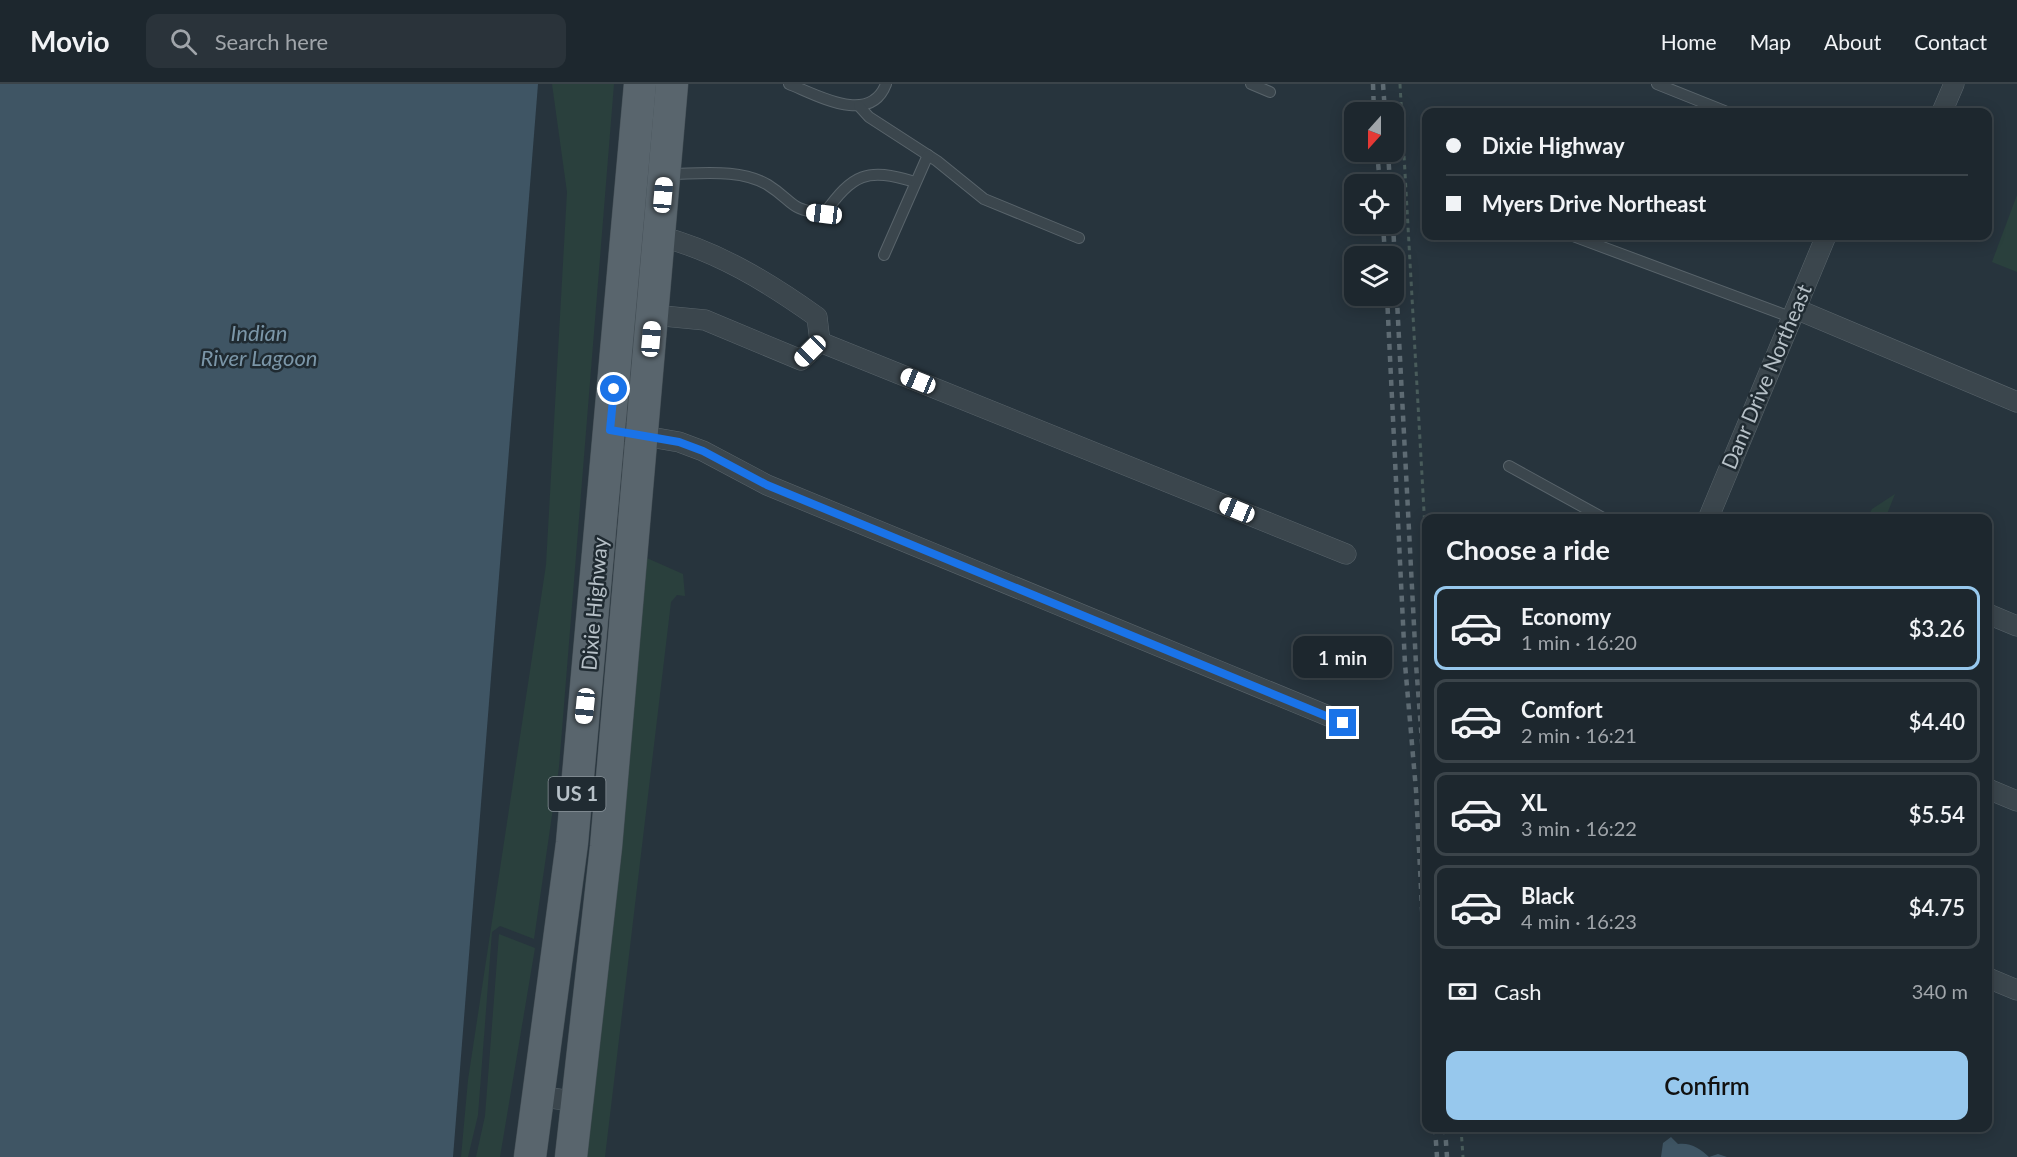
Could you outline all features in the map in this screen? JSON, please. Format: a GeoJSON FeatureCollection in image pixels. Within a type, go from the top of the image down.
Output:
{"type":"FeatureCollection","features":[{"type":"Feature","properties":{"kind":"main road","name":"Dixie Highway"},"geometry":{"type":"LineString","coordinates":[[530,1157],[572,843],[640,84]]}},
{"type":"Feature","properties":{"kind":"main road","name":"Dixie Highway"},"geometry":{"type":"LineString","coordinates":[[571,1157],[605,859],[672,84]]}},
{"type":"Feature","properties":{"kind":"street"},"geometry":{"type":"LineString","coordinates":[[1943,108],[1950,85]]}},
{"type":"Feature","properties":{"kind":"street"},"geometry":{"type":"LineString","coordinates":[[659,236],[689,244],[771,283],[817,316],[820,342]]}},
{"type":"Feature","properties":{"kind":"street","name":"Danr Drive Northeast"},"geometry":{"type":"LineString","coordinates":[[1710,514],[1824,240]]}},
{"type":"Feature","properties":{"kind":"street"},"geometry":{"type":"LineString","coordinates":[[1795,314],[2017,402]]}},
{"type":"Feature","properties":{"kind":"street"},"geometry":{"type":"LineString","coordinates":[[653,315],[705,321],[801,360],[820,342]]}},
{"type":"Feature","properties":{"kind":"street"},"geometry":{"type":"LineString","coordinates":[[820,342],[1346,554]]}},
{"type":"Feature","properties":{"kind":"street"},"geometry":{"type":"LineString","coordinates":[[610,430],[679,442],[703,451],[767,485],[1343,723]]}},
{"type":"Feature","properties":{"kind":"street"},"geometry":{"type":"LineString","coordinates":[[1992,616],[2017,626]]}},
{"type":"Feature","properties":{"kind":"street"},"geometry":{"type":"LineString","coordinates":[[1992,791],[2017,801]]}},
{"type":"Feature","properties":{"kind":"street"},"geometry":{"type":"LineString","coordinates":[[1992,980],[2017,990]]}},
{"type":"Feature","properties":{"kind":"street"},"geometry":{"type":"LineString","coordinates":[[537,1096],[579,1102]]}},
{"type":"Feature","properties":{"kind":"lane"},"geometry":{"type":"LineString","coordinates":[[789,84],[829,100],[859,106],[872,102],[886,84]]}},
{"type":"Feature","properties":{"kind":"lane"},"geometry":{"type":"LineString","coordinates":[[1251,84],[1270,92]]}},
{"type":"Feature","properties":{"kind":"lane"},"geometry":{"type":"LineString","coordinates":[[1657,84],[1717,108]]}},
{"type":"Feature","properties":{"kind":"lane"},"geometry":{"type":"LineString","coordinates":[[859,106],[869,117],[927,155],[984,199],[1079,238]]}},
{"type":"Feature","properties":{"kind":"lane"},"geometry":{"type":"LineString","coordinates":[[884,255],[927,155]]}},
{"type":"Feature","properties":{"kind":"lane"},"geometry":{"type":"LineString","coordinates":[[664,174],[734,174],[767,184],[798,211],[824,214],[845,185],[870,174],[897,176],[915,182]]}},
{"type":"Feature","properties":{"kind":"lane"},"geometry":{"type":"LineString","coordinates":[[1584,240],[1795,314]]}},
{"type":"Feature","properties":{"kind":"lane"},"geometry":{"type":"LineString","coordinates":[[1509,466],[1596,514]]}},
{"type":"Feature","properties":{"kind":"path"},"geometry":{"type":"LineString","coordinates":[[1400,84],[1424,514]]}},
{"type":"Feature","properties":{"kind":"path"},"geometry":{"type":"LineString","coordinates":[[1461,1132],[1463,1157]]}},
{"type":"Feature","properties":{"kind":"green space"},"geometry":{"type":"Polygon","coordinates":[[[552,84],[614,84],[559,767],[534,939],[500,926],[492,932],[478,1115],[468,1157],[461,1157],[468,1080],[546,565],[567,192],[552,84]]]}},
{"type":"Feature","properties":{"kind":"green space"},"geometry":{"type":"Polygon","coordinates":[[[2017,195],[2017,272],[1992,262],[2017,195]]]}},
{"type":"Feature","properties":{"kind":"green space"},"geometry":{"type":"Polygon","coordinates":[[[1895,494],[1887,514],[1870,514],[1872,509],[1895,494]]]}},
{"type":"Feature","properties":{"kind":"green space"},"geometry":{"type":"Polygon","coordinates":[[[640,555],[683,574],[685,596],[677,595],[671,602],[605,1157],[580,1157],[640,555]]]}},
{"type":"Feature","properties":{"kind":"green space"},"geometry":{"type":"Polygon","coordinates":[[[499,934],[535,948],[500,1157],[476,1157],[485,1116],[499,934]]]}},
{"type":"Feature","properties":{"kind":"water","name":"Indian River Lagoon"},"geometry":{"type":"Polygon","coordinates":[[[0,84],[538,84],[453,1157],[0,1157],[0,84]]]}},
{"type":"Feature","properties":{"kind":"water"},"geometry":{"type":"Polygon","coordinates":[[[1671,1137],[1678,1144],[1695,1147],[1709,1157],[1661,1157],[1663,1143],[1671,1137]]]}},
{"type":"Feature","properties":{"kind":"water"},"geometry":{"type":"Polygon","coordinates":[[[1718,1154],[1727,1157],[1709,1157],[1718,1154]]]}},
{"type":"Feature","properties":{"kind":"railway"},"geometry":{"type":"LineString","coordinates":[[1373,84],[1374,102]]}},
{"type":"Feature","properties":{"kind":"railway"},"geometry":{"type":"LineString","coordinates":[[1383,84],[1384,102]]}},
{"type":"Feature","properties":{"kind":"railway"},"geometry":{"type":"LineString","coordinates":[[1378,162],[1379,174]]}},
{"type":"Feature","properties":{"kind":"railway"},"geometry":{"type":"LineString","coordinates":[[1389,162],[1389,174]]}},
{"type":"Feature","properties":{"kind":"railway"},"geometry":{"type":"LineString","coordinates":[[1384,234],[1384,246]]}},
{"type":"Feature","properties":{"kind":"railway"},"geometry":{"type":"LineString","coordinates":[[1394,234],[1422,742]]}},
{"type":"Feature","properties":{"kind":"railway"},"geometry":{"type":"LineString","coordinates":[[1387,306],[1405,664],[1416,790],[1422,908]]}},
{"type":"Feature","properties":{"kind":"railway"},"geometry":{"type":"LineString","coordinates":[[1435,1132],[1437,1157]]}},
{"type":"Feature","properties":{"kind":"railway"},"geometry":{"type":"LineString","coordinates":[[1445,1132],[1447,1157]]}},
{"type":"Feature","properties":{"kind":"route"},"geometry":{"type":"LineString","coordinates":[[614,389],[610,430],[679,442],[703,451],[767,485],[1343,723]]}}]}
